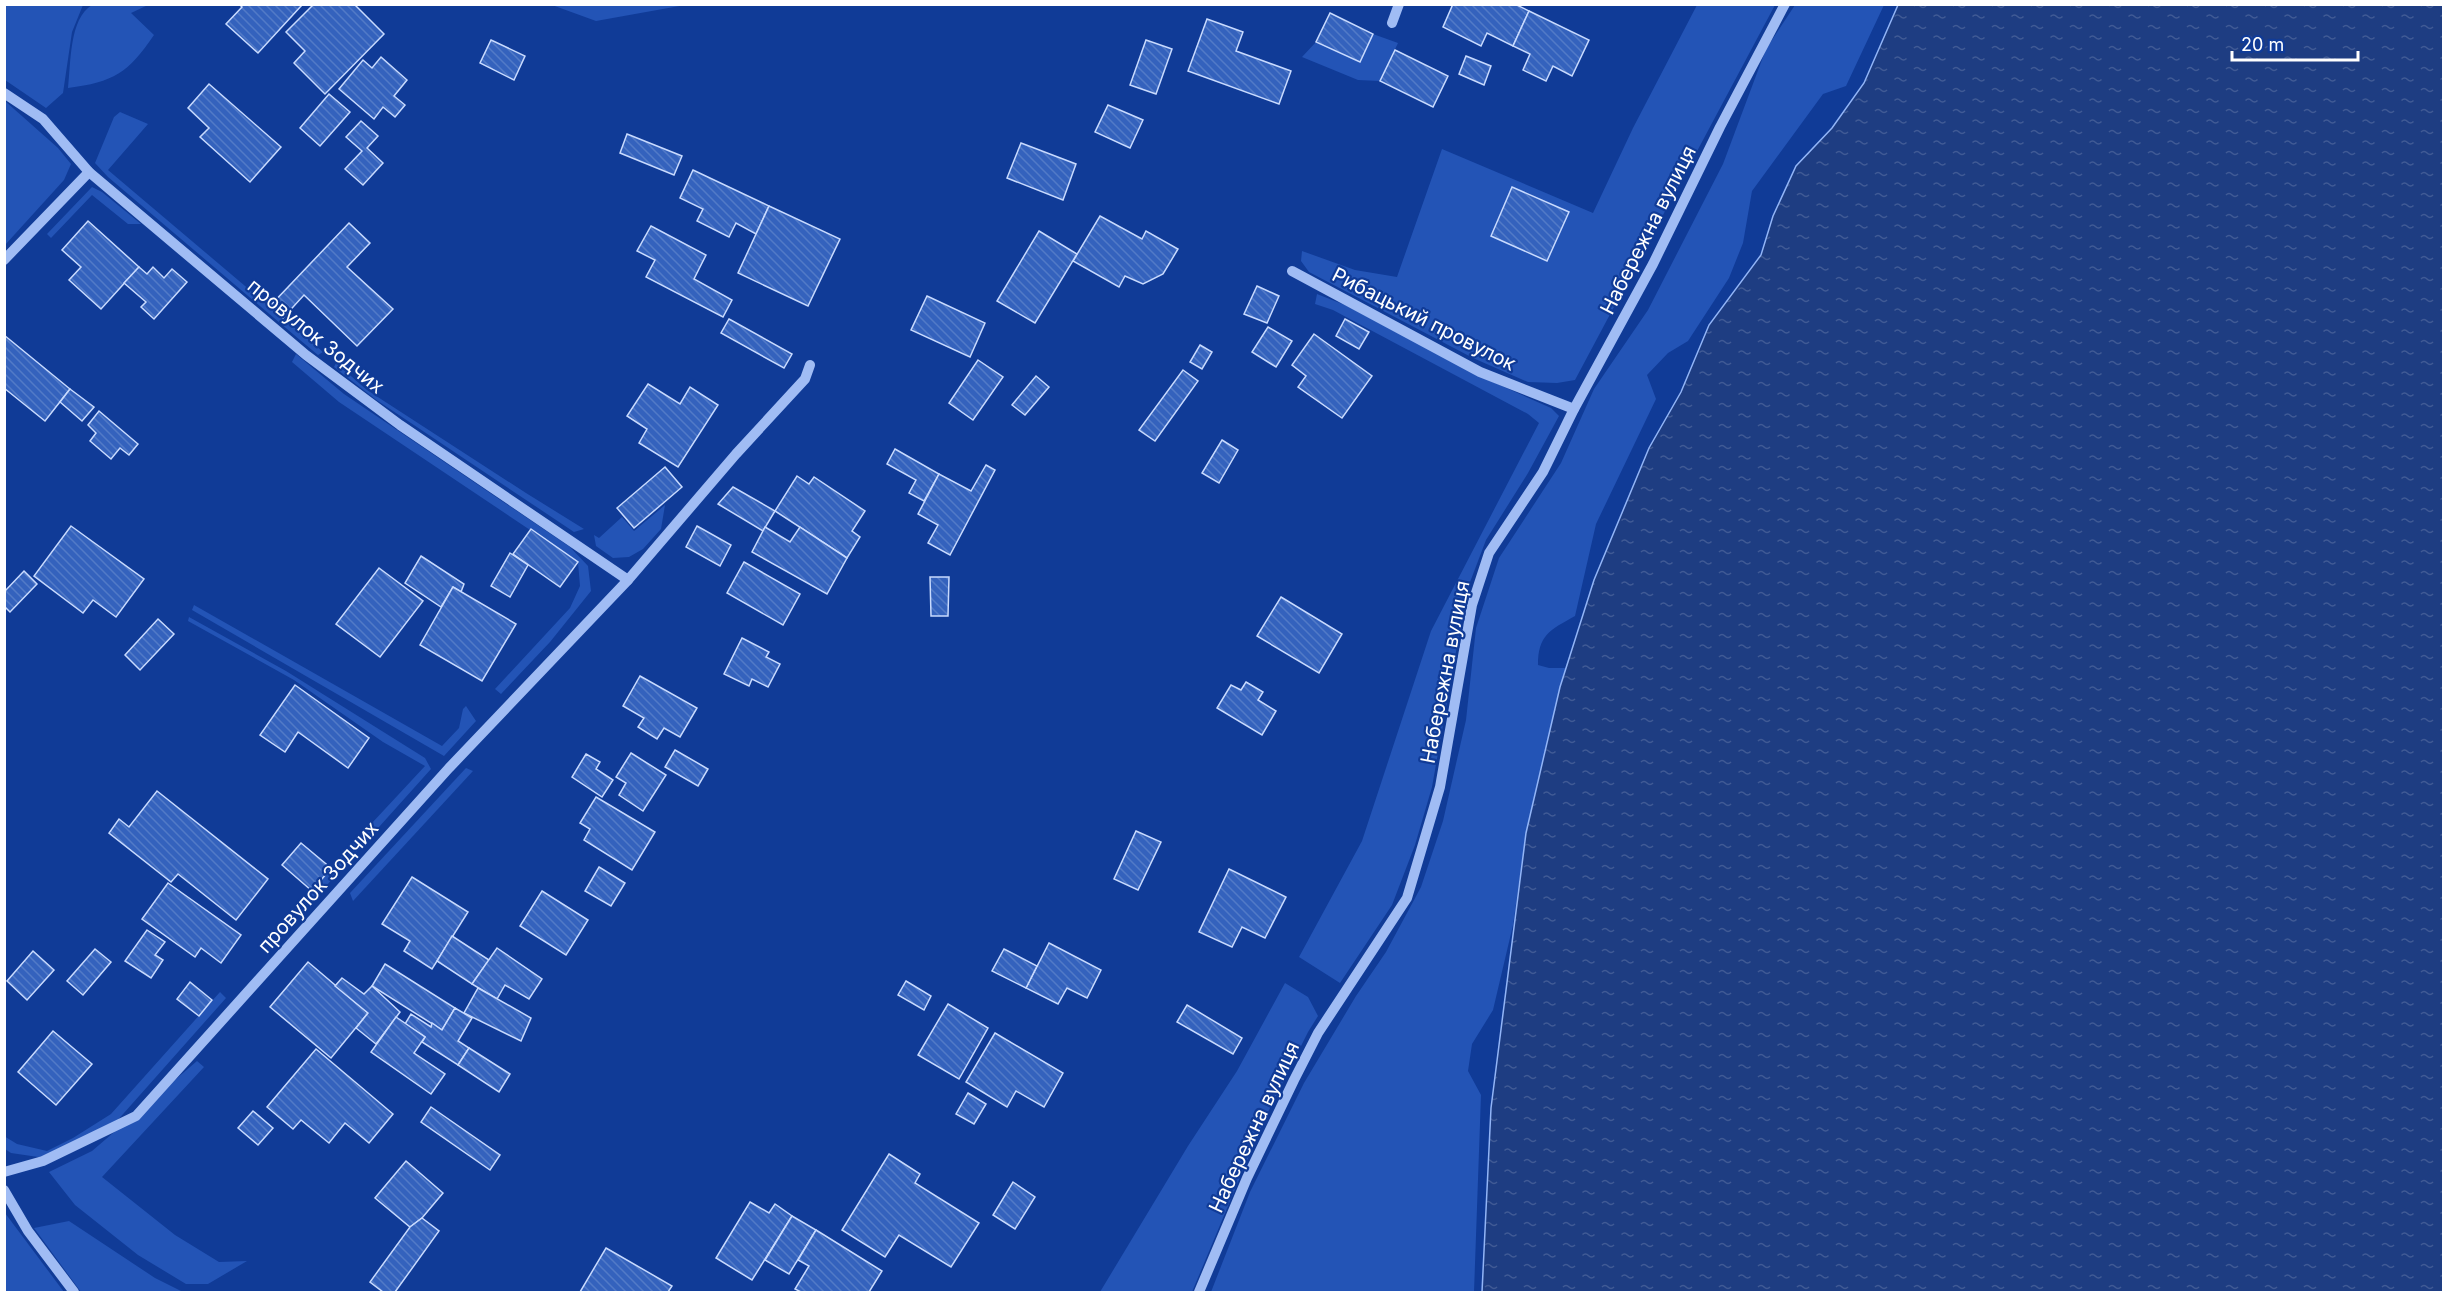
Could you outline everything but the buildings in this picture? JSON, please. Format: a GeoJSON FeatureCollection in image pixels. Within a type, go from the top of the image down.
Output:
{"type":"FeatureCollection","features":[{"type":"Feature","properties":{"kind":"street"},"geometry":{"type":"LineString","coordinates":[[1392,23],[1399,4]]}},
{"type":"Feature","properties":{"kind":"street","name":"Набережна вулиця"},"geometry":{"type":"LineString","coordinates":[[1199,1293],[1247,1178],[1303,1061],[1318,1033],[1407,898],[1440,787],[1472,605],[1489,553],[1543,472],[1574,409],[1653,264],[1785,4]]}},
{"type":"Feature","properties":{"kind":"street","name":"провулок Зодчих"},"geometry":{"type":"LineString","coordinates":[[4,93],[43,119],[89,172],[306,355],[400,425],[628,580]]}},
{"type":"Feature","properties":{"kind":"street"},"geometry":{"type":"LineString","coordinates":[[4,260],[89,172]]}},
{"type":"Feature","properties":{"kind":"street","name":"Рибацький провулок"},"geometry":{"type":"LineString","coordinates":[[1292,271],[1480,372],[1574,409]]}},
{"type":"Feature","properties":{"kind":"street","name":"провулок Зодчих"},"geometry":{"type":"LineString","coordinates":[[4,1172],[43,1161],[136,1116],[449,768],[628,580],[736,454],[805,379],[810,365]]}},
{"type":"Feature","properties":{"kind":"street"},"geometry":{"type":"LineString","coordinates":[[4,1190],[28,1231],[74,1293]]}},
{"type":"Feature","properties":{"kind":"shaded area"},"geometry":{"type":"Polygon","coordinates":[[[4,5],[83,5],[72,32],[63,93],[46,108],[5,80],[4,5]]]}},
{"type":"Feature","properties":{"kind":"shaded area"},"geometry":{"type":"Polygon","coordinates":[[[92,5],[148,5],[131,13],[154,35],[145,48],[119,74],[97,83],[68,88],[75,31],[84,12],[92,5]]]}},
{"type":"Feature","properties":{"kind":"shaded area"},"geometry":{"type":"Polygon","coordinates":[[[552,5],[685,5],[596,21],[552,5]]]}},
{"type":"Feature","properties":{"kind":"shaded area"},"geometry":{"type":"Polygon","coordinates":[[[1697,5],[1775,5],[1575,380],[1557,383],[1528,382],[1473,358],[1309,272],[1301,261],[1302,251],[1355,270],[1397,277],[1442,149],[1593,213],[1633,128],[1697,5]]]}},
{"type":"Feature","properties":{"kind":"shaded area"},"geometry":{"type":"Polygon","coordinates":[[[1795,5],[1884,5],[1846,86],[1823,94],[1752,191],[1743,243],[1729,278],[1688,341],[1668,353],[1647,375],[1656,399],[1596,524],[1575,616],[1552,630],[1540,647],[1538,665],[1549,668],[1567,668],[1560,687],[1526,833],[1513,925],[1493,1010],[1472,1044],[1468,1071],[1481,1095],[1474,1292],[1211,1292],[1250,1192],[1304,1083],[1356,996],[1386,952],[1421,887],[1443,821],[1466,720],[1476,628],[1499,558],[1561,463],[1594,389],[1648,310],[1723,164],[1766,49],[1795,5]]]}},
{"type":"Feature","properties":{"kind":"shaded area"},"geometry":{"type":"Polygon","coordinates":[[[1373,34],[1398,43],[1380,81],[1358,80],[1302,57],[1316,42],[1360,61],[1373,34]]]}},
{"type":"Feature","properties":{"kind":"shaded area"},"geometry":{"type":"Polygon","coordinates":[[[5,101],[58,148],[71,164],[64,180],[5,245],[5,101]]]}},
{"type":"Feature","properties":{"kind":"shaded area"},"geometry":{"type":"Polygon","coordinates":[[[120,112],[148,124],[108,170],[323,352],[318,355],[108,177],[95,163],[114,117],[120,112]]]}},
{"type":"Feature","properties":{"kind":"shaded area"},"geometry":{"type":"Polygon","coordinates":[[[92,187],[102,192],[141,224],[128,224],[92,195],[51,238],[47,234],[92,187]]]}},
{"type":"Feature","properties":{"kind":"shaded area"},"geometry":{"type":"Polygon","coordinates":[[[1317,294],[1345,305],[1484,378],[1551,408],[1559,416],[1528,473],[1486,540],[1467,590],[1432,787],[1415,845],[1392,905],[1340,983],[1299,957],[1362,841],[1431,631],[1539,423],[1528,414],[1333,310],[1315,304],[1317,294]]]}},
{"type":"Feature","properties":{"kind":"shaded area"},"geometry":{"type":"Polygon","coordinates":[[[296,354],[344,394],[570,547],[588,566],[591,591],[550,642],[501,694],[495,689],[570,608],[580,586],[578,562],[339,402],[292,362],[296,354]]]}},
{"type":"Feature","properties":{"kind":"shaded area"},"geometry":{"type":"Polygon","coordinates":[[[336,363],[367,390],[584,529],[574,532],[375,399],[334,367],[336,363]]]}},
{"type":"Feature","properties":{"kind":"shaded area"},"geometry":{"type":"Polygon","coordinates":[[[665,505],[661,529],[643,549],[629,557],[613,558],[596,546],[594,535],[599,538],[622,517],[634,531],[665,505]]]}},
{"type":"Feature","properties":{"kind":"shaded area"},"geometry":{"type":"Polygon","coordinates":[[[194,605],[442,746],[459,728],[463,709],[466,706],[476,721],[444,756],[192,610],[194,605]]]}},
{"type":"Feature","properties":{"kind":"shaded area"},"geometry":{"type":"Polygon","coordinates":[[[189,617],[286,671],[425,758],[431,769],[301,914],[295,908],[425,766],[383,742],[294,680],[188,621],[189,617]]]}},
{"type":"Feature","properties":{"kind":"shaded area"},"geometry":{"type":"Polygon","coordinates":[[[466,768],[473,771],[353,901],[350,893],[466,768]]]}},
{"type":"Feature","properties":{"kind":"shaded area"},"geometry":{"type":"Polygon","coordinates":[[[1285,983],[1308,997],[1318,1016],[1264,1120],[1192,1292],[1100,1292],[1188,1146],[1237,1071],[1285,983]]]}},
{"type":"Feature","properties":{"kind":"shaded area"},"geometry":{"type":"Polygon","coordinates":[[[220,992],[226,998],[116,1122],[45,1158],[11,1153],[5,1149],[4,1136],[17,1144],[47,1151],[111,1114],[220,992]]]}},
{"type":"Feature","properties":{"kind":"shaded area"},"geometry":{"type":"Polygon","coordinates":[[[197,1061],[204,1067],[102,1177],[175,1235],[219,1262],[247,1261],[208,1284],[186,1284],[138,1255],[75,1205],[49,1172],[92,1151],[197,1061]]]}},
{"type":"Feature","properties":{"kind":"shaded area"},"geometry":{"type":"Polygon","coordinates":[[[5,1213],[64,1292],[5,1292],[5,1213]]]}},
{"type":"Feature","properties":{"kind":"shaded area"},"geometry":{"type":"Polygon","coordinates":[[[69,1221],[155,1278],[183,1292],[81,1292],[34,1228],[69,1221]]]}},
{"type":"Feature","properties":{"kind":"water"},"geometry":{"type":"Polygon","coordinates":[[[1898,5],[2443,5],[2443,1292],[1482,1292],[1491,1108],[1526,833],[1560,687],[1594,580],[1649,448],[1681,392],[1709,325],[1761,255],[1773,216],[1796,166],[1832,128],[1864,83],[1898,5]]]}}]}
